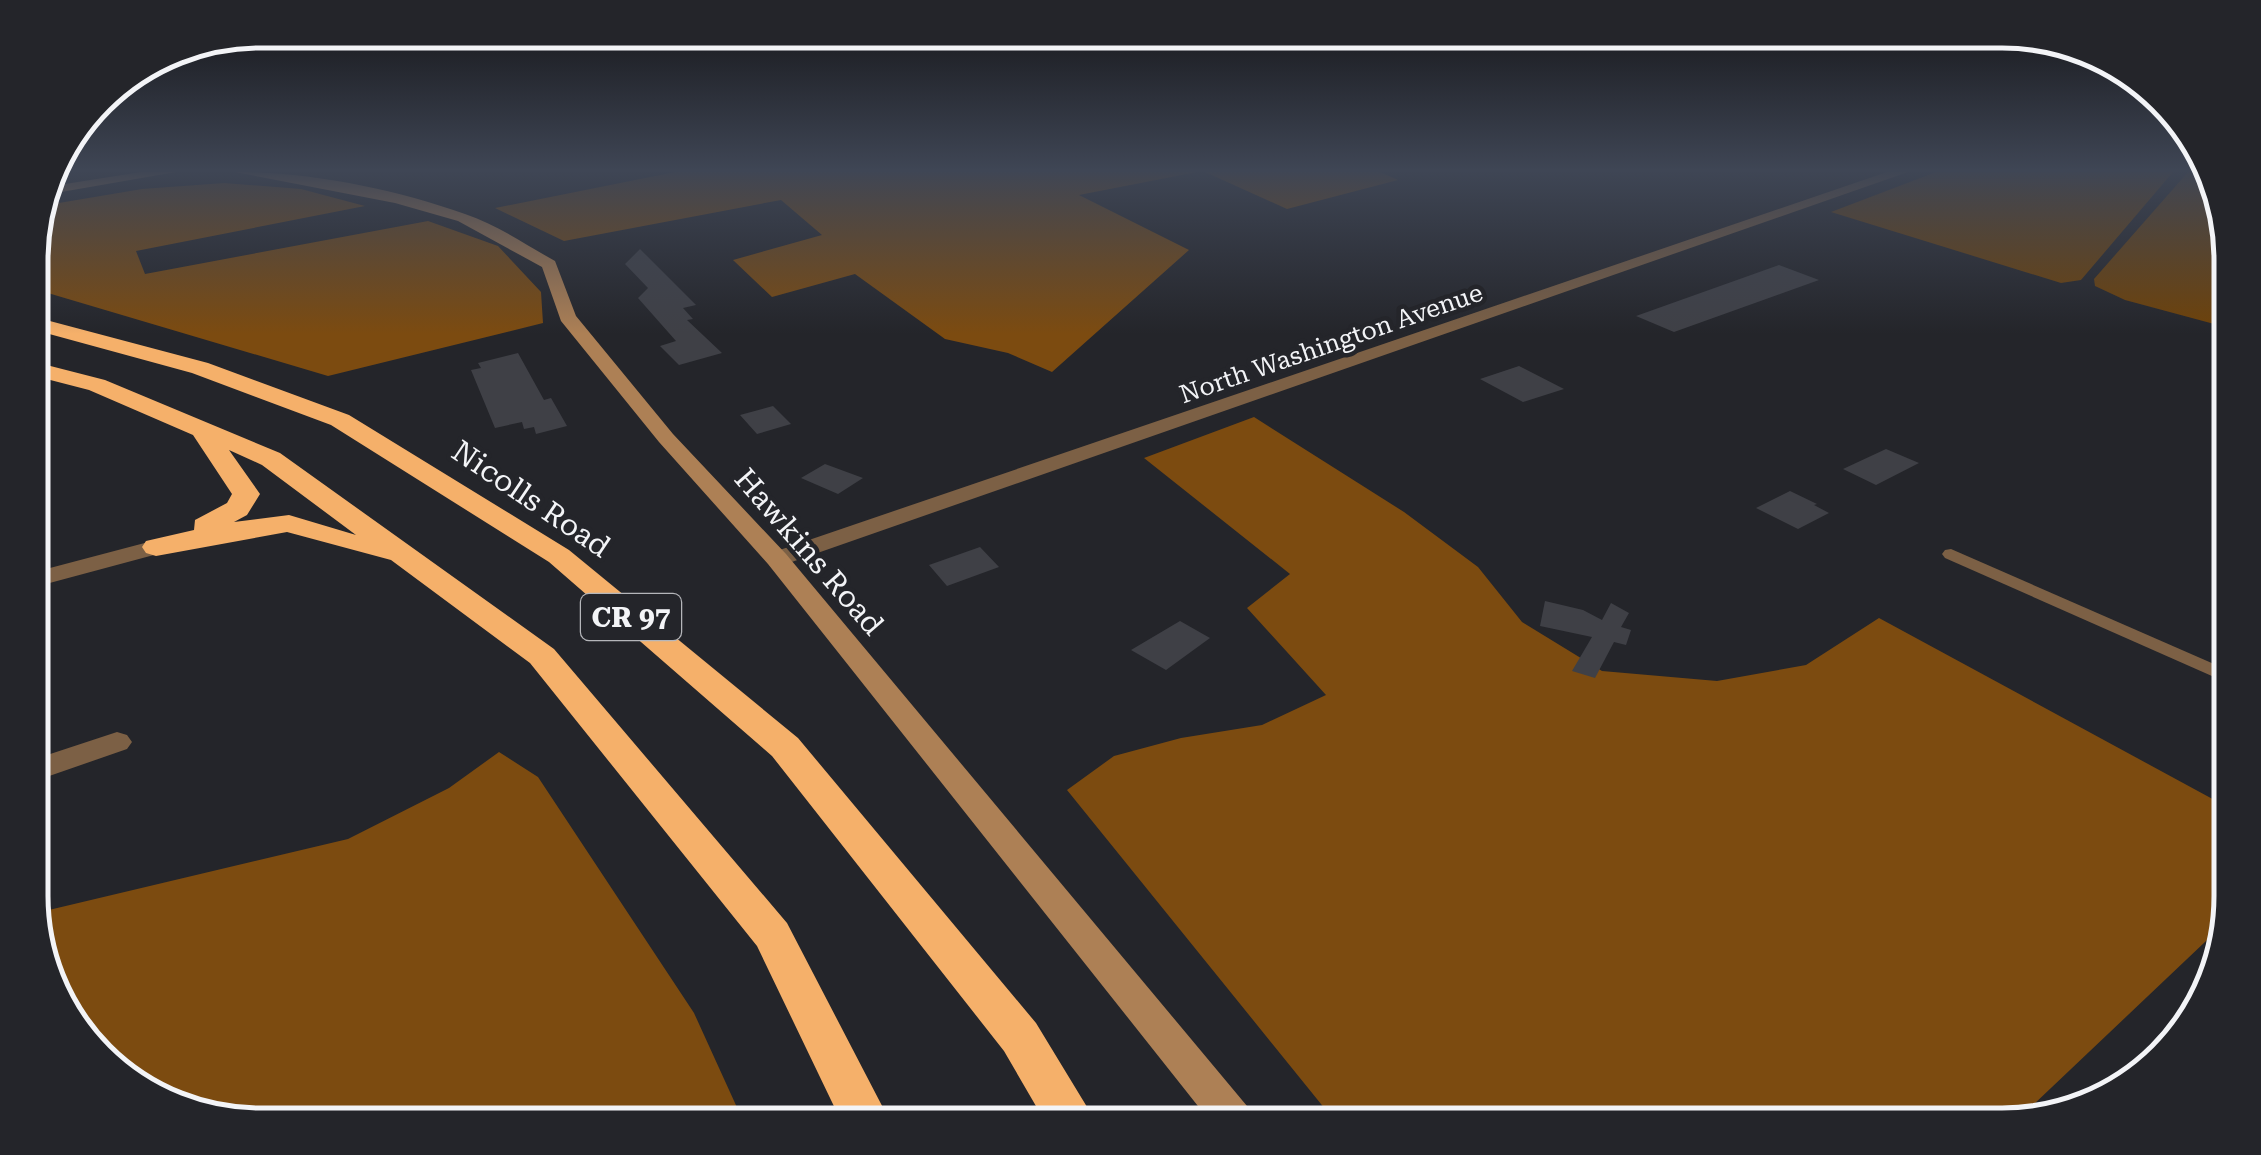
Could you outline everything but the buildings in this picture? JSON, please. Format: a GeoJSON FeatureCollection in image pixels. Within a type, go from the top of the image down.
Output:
{"type":"FeatureCollection","features":[{"type":"Feature","properties":{"kind":"highway","name":"Nicolls Road"},"geometry":{"type":"LineString","coordinates":[[48,327],[200,368],[340,420],[559,556],[785,747],[1020,1038],[1063,1108]]}},
{"type":"Feature","properties":{"kind":"highway","name":"CR 97"},"geometry":{"type":"LineString","coordinates":[[48,373],[97,386],[271,459],[542,656],[772,935],[859,1108]]}},
{"type":"Feature","properties":{"kind":"highway"},"geometry":{"type":"LineString","coordinates":[[156,547],[218,520],[244,502],[246,494],[202,430]]}},
{"type":"Feature","properties":{"kind":"highway"},"geometry":{"type":"LineString","coordinates":[[156,547],[264,524],[290,524],[409,560]]}},
{"type":"Feature","properties":{"kind":"street","name":"Hawkins Road"},"geometry":{"type":"LineString","coordinates":[[478,226],[549,264],[567,317],[666,438],[776,559],[1224,1107]]}},
{"type":"Feature","properties":{"kind":"street","name":"North Washington Avenue"},"geometry":{"type":"LineString","coordinates":[[776,559],[1744,226]]}},
{"type":"Feature","properties":{"kind":"street"},"geometry":{"type":"LineString","coordinates":[[48,576],[156,547]]}},
{"type":"Feature","properties":{"kind":"street"},"geometry":{"type":"LineString","coordinates":[[48,766],[117,742]]}},
{"type":"Feature","properties":{"kind":"lane"},"geometry":{"type":"LineString","coordinates":[[1951,554],[2213,670]]}},
{"type":"Feature","properties":{"kind":"shaded area"},"geometry":{"type":"Polygon","coordinates":[[[50,226],[264,226],[136,251],[145,274],[402,226],[442,226],[498,246],[541,292],[543,323],[328,376],[48,293],[50,226]]]}},
{"type":"Feature","properties":{"kind":"shaded area"},"geometry":{"type":"Polygon","coordinates":[[[532,226],[644,226],[564,241],[532,226]]]}},
{"type":"Feature","properties":{"kind":"shaded area"},"geometry":{"type":"Polygon","coordinates":[[[811,226],[1141,226],[1189,250],[1052,372],[1008,353],[945,339],[855,274],[772,297],[733,260],[822,235],[811,226]]]}},
{"type":"Feature","properties":{"kind":"shaded area"},"geometry":{"type":"Polygon","coordinates":[[[1876,226],[2127,226],[2081,280],[2061,283],[1876,226]]]}},
{"type":"Feature","properties":{"kind":"shaded area"},"geometry":{"type":"Polygon","coordinates":[[[2141,226],[2211,226],[2213,324],[2125,300],[2095,286],[2094,279],[2141,226]]]}},
{"type":"Feature","properties":{"kind":"shaded area"},"geometry":{"type":"Polygon","coordinates":[[[1254,417],[1404,512],[1478,567],[1522,622],[1602,671],[1717,681],[1806,665],[1879,618],[2213,799],[2213,909],[2209,939],[2034,1104],[1324,1107],[1067,790],[1114,756],[1181,738],[1262,725],[1326,695],[1247,608],[1290,574],[1144,458],[1254,417]]]}},
{"type":"Feature","properties":{"kind":"shaded area"},"geometry":{"type":"Polygon","coordinates":[[[499,752],[538,777],[694,1013],[737,1108],[232,1106],[178,1091],[130,1064],[91,1025],[76,1001],[55,950],[49,910],[348,839],[449,788],[499,752]]]}}]}
